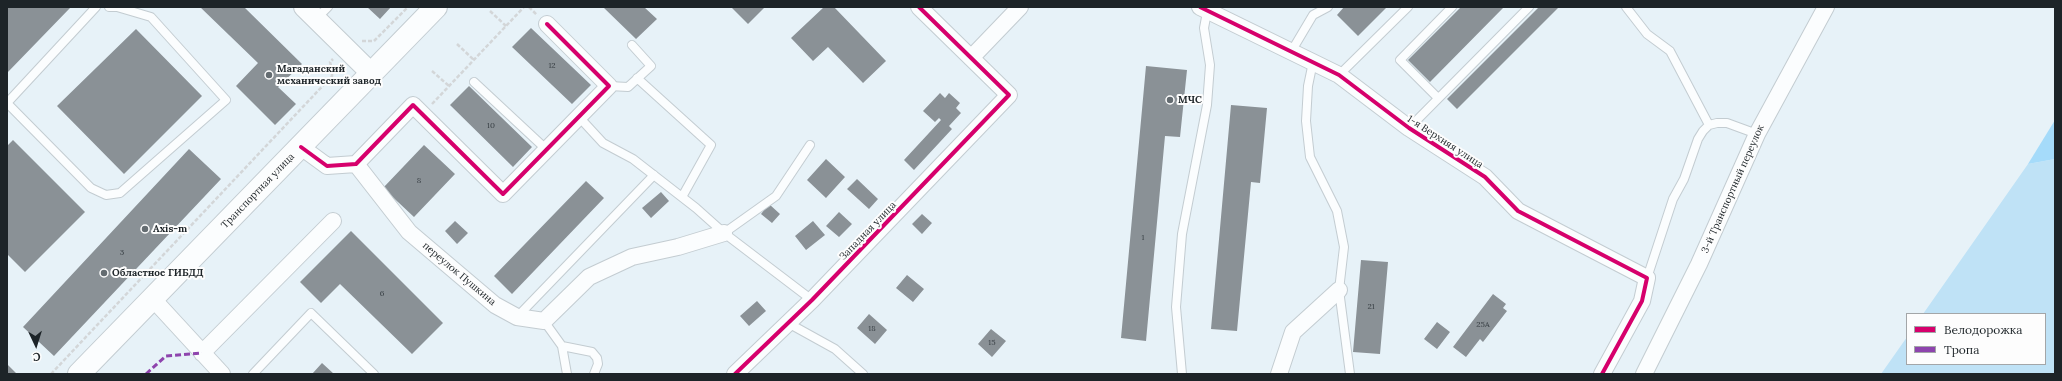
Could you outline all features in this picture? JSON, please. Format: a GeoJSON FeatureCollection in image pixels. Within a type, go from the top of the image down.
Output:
{"type":"FeatureCollection","features":[{"type":"Feature","properties":{"kind":"main road","name":"Транспортная улица"},"geometry":{"type":"LineString","coordinates":[[79,374],[436,7]]}},
{"type":"Feature","properties":{"kind":"street"},"geometry":{"type":"LineString","coordinates":[[919,7],[971,58],[1020,7]]}},
{"type":"Feature","properties":{"kind":"street","name":"3-й Транспортный переулок"},"geometry":{"type":"LineString","coordinates":[[1644,374],[1699,264],[1757,134],[1826,7]]}},
{"type":"Feature","properties":{"kind":"street","name":"1-я Верхняя улица"},"geometry":{"type":"LineString","coordinates":[[1203,10],[1339,75],[1409,128],[1485,177],[1518,211],[1647,278]]}},
{"type":"Feature","properties":{"kind":"street"},"geometry":{"type":"LineString","coordinates":[[316,11],[345,48],[371,73]]}},
{"type":"Feature","properties":{"kind":"street"},"geometry":{"type":"LineString","coordinates":[[301,147],[328,166],[356,164],[412,105],[504,194],[609,86],[547,24]]}},
{"type":"Feature","properties":{"kind":"street","name":"Западная улица"},"geometry":{"type":"LineString","coordinates":[[735,374],[812,300],[1008,96],[971,58]]}},
{"type":"Feature","properties":{"kind":"street","name":"переулок Пушкина"},"geometry":{"type":"LineString","coordinates":[[356,164],[409,232],[495,305],[516,317],[544,321]]}},
{"type":"Feature","properties":{"kind":"street"},"geometry":{"type":"LineString","coordinates":[[202,353],[333,220]]}},
{"type":"Feature","properties":{"kind":"street"},"geometry":{"type":"LineString","coordinates":[[544,321],[589,277],[632,257],[678,247],[724,233]]}},
{"type":"Feature","properties":{"kind":"street"},"geometry":{"type":"LineString","coordinates":[[1602,374],[1642,301],[1647,278]]}},
{"type":"Feature","properties":{"kind":"street"},"geometry":{"type":"LineString","coordinates":[[1279,374],[1293,332],[1339,290]]}},
{"type":"Feature","properties":{"kind":"street"},"geometry":{"type":"LineString","coordinates":[[153,299],[222,374]]}},
{"type":"Feature","properties":{"kind":"lane"},"geometry":{"type":"LineString","coordinates":[[96,7],[7,103],[91,188],[106,195],[120,193],[226,100],[151,17],[117,7],[109,7]]}},
{"type":"Feature","properties":{"kind":"lane"},"geometry":{"type":"LineString","coordinates":[[1291,52],[1313,15],[1328,7]]}},
{"type":"Feature","properties":{"kind":"lane"},"geometry":{"type":"LineString","coordinates":[[1339,75],[1408,7]]}},
{"type":"Feature","properties":{"kind":"lane"},"geometry":{"type":"LineString","coordinates":[[1438,98],[1400,60],[1452,7]]}},
{"type":"Feature","properties":{"kind":"lane"},"geometry":{"type":"LineString","coordinates":[[1409,128],[1529,7]]}},
{"type":"Feature","properties":{"kind":"lane"},"geometry":{"type":"LineString","coordinates":[[1626,7],[1647,34],[1670,51],[1709,125]]}},
{"type":"Feature","properties":{"kind":"lane"},"geometry":{"type":"LineString","coordinates":[[1182,374],[1176,307],[1182,234],[1207,104],[1210,65],[1204,28],[1203,10]]}},
{"type":"Feature","properties":{"kind":"lane"},"geometry":{"type":"LineString","coordinates":[[609,86],[628,87],[651,66],[632,45]]}},
{"type":"Feature","properties":{"kind":"lane"},"geometry":{"type":"LineString","coordinates":[[1313,62],[1308,86],[1306,121],[1309,150],[1310,157],[1337,211],[1344,247],[1339,290],[1350,374]]}},
{"type":"Feature","properties":{"kind":"lane"},"geometry":{"type":"LineString","coordinates":[[637,78],[711,145],[682,197]]}},
{"type":"Feature","properties":{"kind":"lane"},"geometry":{"type":"LineString","coordinates":[[474,82],[547,150]]}},
{"type":"Feature","properties":{"kind":"lane"},"geometry":{"type":"LineString","coordinates":[[579,117],[603,143],[633,159],[682,197],[724,233],[812,300]]}},
{"type":"Feature","properties":{"kind":"lane"},"geometry":{"type":"LineString","coordinates":[[1647,278],[1673,199],[1684,179],[1698,139],[1709,125],[1717,123],[1727,123],[1757,134]]}},
{"type":"Feature","properties":{"kind":"lane"},"geometry":{"type":"LineString","coordinates":[[724,233],[776,196],[810,145]]}},
{"type":"Feature","properties":{"kind":"lane"},"geometry":{"type":"LineString","coordinates":[[516,317],[654,175]]}},
{"type":"Feature","properties":{"kind":"lane"},"geometry":{"type":"LineString","coordinates":[[253,374],[311,313],[374,374]]}},
{"type":"Feature","properties":{"kind":"lane"},"geometry":{"type":"LineString","coordinates":[[544,321],[562,346],[567,374]]}},
{"type":"Feature","properties":{"kind":"lane"},"geometry":{"type":"LineString","coordinates":[[788,323],[835,348],[863,374]]}},
{"type":"Feature","properties":{"kind":"lane"},"geometry":{"type":"LineString","coordinates":[[562,346],[592,352],[597,358],[598,364],[594,374]]}},
{"type":"Feature","properties":{"kind":"path"},"geometry":{"type":"LineString","coordinates":[[51,374],[332,76],[330,62],[345,48],[361,41],[374,41],[408,7]]}},
{"type":"Feature","properties":{"kind":"path"},"geometry":{"type":"LineString","coordinates":[[422,114],[524,7]]}},
{"type":"Feature","properties":{"kind":"path"},"geometry":{"type":"LineString","coordinates":[[490,11],[506,26]]}},
{"type":"Feature","properties":{"kind":"path"},"geometry":{"type":"LineString","coordinates":[[457,44],[474,60]]}},
{"type":"Feature","properties":{"kind":"path"},"geometry":{"type":"LineString","coordinates":[[432,71],[449,86]]}},
{"type":"Feature","properties":{"kind":"shaded area"},"geometry":{"type":"Polygon","coordinates":[[[2055,120],[2055,159],[2028,164],[2055,120]]]}},
{"type":"Feature","properties":{"kind":"shaded area"},"geometry":{"type":"Polygon","coordinates":[[[2055,159],[2055,374],[1881,374],[1906,338],[1906,365],[2046,365],[2046,313],[1924,313],[2028,164],[2055,159]]]}},
{"type":"Feature","properties":{"kind":"building"},"geometry":{"type":"Polygon","coordinates":[[[7,7],[70,8],[7,73],[7,7]]]}},
{"type":"Feature","properties":{"kind":"building","name":"Магаданский механический завод"},"geometry":{"type":"Polygon","coordinates":[[[200,7],[244,7],[302,64],[278,87],[296,104],[275,125],[236,86],[258,63],[200,7]]]}},
{"type":"Feature","properties":{"kind":"building"},"geometry":{"type":"Polygon","coordinates":[[[367,7],[391,7],[380,19],[367,7]]]}},
{"type":"Feature","properties":{"kind":"building"},"geometry":{"type":"Polygon","coordinates":[[[603,7],[644,7],[657,19],[636,39],[603,7]]]}},
{"type":"Feature","properties":{"kind":"building"},"geometry":{"type":"Polygon","coordinates":[[[731,7],[765,7],[748,24],[731,7]]]}},
{"type":"Feature","properties":{"kind":"building"},"geometry":{"type":"Polygon","coordinates":[[[824,7],[834,7],[886,61],[863,83],[828,47],[813,61],[791,38],[824,7]]]}},
{"type":"Feature","properties":{"kind":"building"},"geometry":{"type":"Polygon","coordinates":[[[1344,7],[1387,7],[1358,36],[1337,15],[1344,7]]]}},
{"type":"Feature","properties":{"kind":"building"},"geometry":{"type":"Polygon","coordinates":[[[1461,7],[1504,7],[1430,82],[1408,60],[1461,7]]]}},
{"type":"Feature","properties":{"kind":"building"},"geometry":{"type":"Polygon","coordinates":[[[1539,7],[1559,7],[1457,109],[1447,99],[1539,7]]]}},
{"type":"Feature","properties":{"kind":"building"},"geometry":{"type":"Polygon","coordinates":[[[531,28],[591,85],[572,104],[512,47],[531,28]]]}},
{"type":"Feature","properties":{"kind":"building"},"geometry":{"type":"Polygon","coordinates":[[[136,29],[202,96],[124,174],[57,106],[136,29]]]}},
{"type":"Feature","properties":{"kind":"building"},"geometry":{"type":"Polygon","coordinates":[[[1146,66],[1187,70],[1180,137],[1165,136],[1146,341],[1121,338],[1146,66]]]}},
{"type":"Feature","properties":{"kind":"building"},"geometry":{"type":"Polygon","coordinates":[[[469,86],[532,147],[513,167],[450,105],[469,86]]]}},
{"type":"Feature","properties":{"kind":"building"},"geometry":{"type":"Polygon","coordinates":[[[940,93],[945,98],[949,93],[960,103],[956,108],[961,113],[949,126],[952,129],[914,170],[904,160],[941,120],[939,118],[935,122],[923,111],[940,93]]]}},
{"type":"Feature","properties":{"kind":"building"},"geometry":{"type":"Polygon","coordinates":[[[1231,105],[1267,108],[1260,183],[1251,182],[1237,331],[1211,329],[1231,105]]]}},
{"type":"Feature","properties":{"kind":"building"},"geometry":{"type":"Polygon","coordinates":[[[13,140],[85,212],[25,272],[7,254],[7,146],[13,140]]]}},
{"type":"Feature","properties":{"kind":"building"},"geometry":{"type":"Polygon","coordinates":[[[424,145],[455,174],[414,217],[383,188],[424,145]]]}},
{"type":"Feature","properties":{"kind":"building"},"geometry":{"type":"Polygon","coordinates":[[[189,149],[221,179],[54,356],[23,327],[189,149]]]}},
{"type":"Feature","properties":{"kind":"building"},"geometry":{"type":"Polygon","coordinates":[[[826,159],[845,177],[826,198],[807,180],[826,159]]]}},
{"type":"Feature","properties":{"kind":"building"},"geometry":{"type":"Polygon","coordinates":[[[857,179],[878,199],[869,209],[847,189],[857,179]]]}},
{"type":"Feature","properties":{"kind":"building"},"geometry":{"type":"Polygon","coordinates":[[[586,181],[604,198],[512,294],[494,276],[586,181]]]}},
{"type":"Feature","properties":{"kind":"building"},"geometry":{"type":"Polygon","coordinates":[[[661,192],[669,201],[651,218],[642,208],[661,192]]]}},
{"type":"Feature","properties":{"kind":"building"},"geometry":{"type":"Polygon","coordinates":[[[769,204],[780,214],[772,223],[761,214],[769,204]]]}},
{"type":"Feature","properties":{"kind":"building"},"geometry":{"type":"Polygon","coordinates":[[[839,212],[852,224],[839,237],[826,226],[839,212]]]}},
{"type":"Feature","properties":{"kind":"building"},"geometry":{"type":"Polygon","coordinates":[[[922,214],[932,223],[922,234],[912,224],[922,214]]]}},
{"type":"Feature","properties":{"kind":"building"},"geometry":{"type":"Polygon","coordinates":[[[455,221],[468,233],[457,244],[445,231],[455,221]]]}},
{"type":"Feature","properties":{"kind":"building"},"geometry":{"type":"Polygon","coordinates":[[[813,221],[825,235],[806,250],[795,236],[813,221]]]}},
{"type":"Feature","properties":{"kind":"building"},"geometry":{"type":"Polygon","coordinates":[[[351,231],[443,323],[412,354],[340,284],[321,303],[300,282],[351,231]]]}},
{"type":"Feature","properties":{"kind":"building"},"geometry":{"type":"Polygon","coordinates":[[[1361,260],[1388,262],[1380,354],[1353,352],[1361,260]]]}},
{"type":"Feature","properties":{"kind":"building"},"geometry":{"type":"Polygon","coordinates":[[[907,275],[924,289],[913,302],[896,288],[907,275]]]}},
{"type":"Feature","properties":{"kind":"building"},"geometry":{"type":"Polygon","coordinates":[[[1493,294],[1506,304],[1503,308],[1507,311],[1483,342],[1480,339],[1466,357],[1453,347],[1493,294]]]}},
{"type":"Feature","properties":{"kind":"building"},"geometry":{"type":"Polygon","coordinates":[[[757,301],[766,311],[749,326],[740,316],[757,301]]]}},
{"type":"Feature","properties":{"kind":"building"},"geometry":{"type":"Polygon","coordinates":[[[869,314],[887,330],[875,344],[857,328],[869,314]]]}},
{"type":"Feature","properties":{"kind":"building"},"geometry":{"type":"Polygon","coordinates":[[[1437,322],[1450,332],[1437,349],[1424,339],[1437,322]]]}},
{"type":"Feature","properties":{"kind":"building"},"geometry":{"type":"Polygon","coordinates":[[[991,329],[1006,341],[992,357],[978,344],[991,329]]]}},
{"type":"Feature","properties":{"kind":"building"},"geometry":{"type":"Polygon","coordinates":[[[322,363],[334,374],[312,374],[322,363]]]}},
{"type":"Feature","properties":{"kind":"building"},"geometry":{"type":"Polygon","coordinates":[[[7,364],[17,374],[7,374],[7,364]]]}},
{"type":"Feature","properties":{"kind":"marked path"},"geometry":{"type":"LineString","coordinates":[[146,374],[166,356],[202,353]]}},
{"type":"Feature","properties":{"kind":"cycle path"},"geometry":{"type":"LineString","coordinates":[[735,374],[812,300],[1009,95],[919,7]]}},
{"type":"Feature","properties":{"kind":"cycle path"},"geometry":{"type":"LineString","coordinates":[[1200,7],[1339,75],[1409,128],[1485,177],[1518,211],[1647,278],[1642,301],[1602,374]]}},
{"type":"Feature","properties":{"kind":"cycle path"},"geometry":{"type":"LineString","coordinates":[[301,147],[327,166],[356,164],[413,105],[503,194],[609,86],[547,24]]}},
{"type":"Feature","properties":{"kind":"place","name":"Магаданский механический завод"},"geometry":{"type":"Point","coordinates":[269,75]}},
{"type":"Feature","properties":{"kind":"place","name":"МЧС"},"geometry":{"type":"Point","coordinates":[1170,100]}},
{"type":"Feature","properties":{"kind":"place","name":"Axis-m"},"geometry":{"type":"Point","coordinates":[145,229]}},
{"type":"Feature","properties":{"kind":"place","name":"Областное ГИБДД"},"geometry":{"type":"Point","coordinates":[104,273]}}]}
